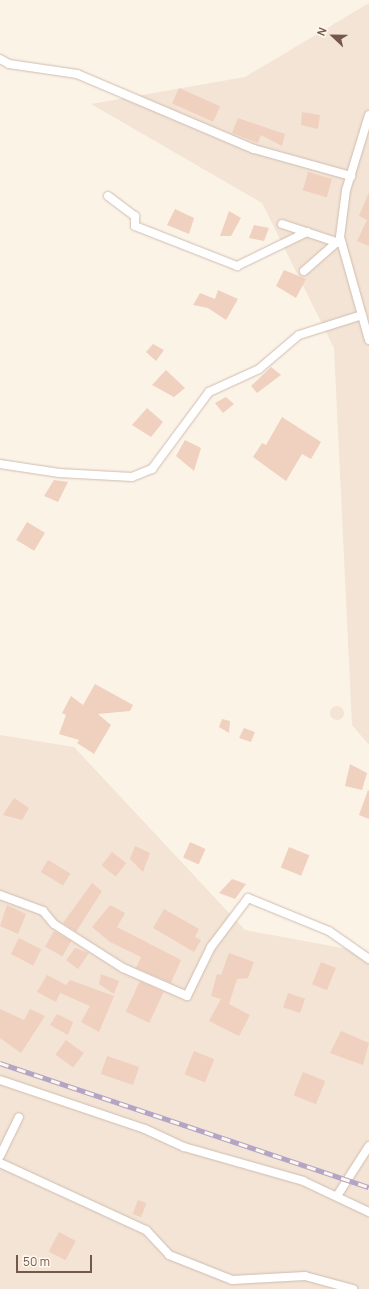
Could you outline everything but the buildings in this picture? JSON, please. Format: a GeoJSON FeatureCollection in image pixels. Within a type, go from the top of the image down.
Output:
{"type":"FeatureCollection","features":[{"type":"Feature","properties":{"kind":"street"},"geometry":{"type":"LineString","coordinates":[[0,59],[10,64],[77,74],[254,149],[351,176]]}},
{"type":"Feature","properties":{"kind":"street"},"geometry":{"type":"LineString","coordinates":[[369,115],[351,176],[340,237],[340,243],[369,340]]}},
{"type":"Feature","properties":{"kind":"street"},"geometry":{"type":"LineString","coordinates":[[108,196],[135,216],[135,226],[238,266],[307,232]]}},
{"type":"Feature","properties":{"kind":"street"},"geometry":{"type":"LineString","coordinates":[[282,224],[340,243]]}},
{"type":"Feature","properties":{"kind":"street"},"geometry":{"type":"LineString","coordinates":[[304,270],[340,243]]}},
{"type":"Feature","properties":{"kind":"street"},"geometry":{"type":"LineString","coordinates":[[0,464],[59,474],[132,478],[152,469],[208,392],[259,369],[299,335],[362,315]]}},
{"type":"Feature","properties":{"kind":"street"},"geometry":{"type":"LineString","coordinates":[[0,895],[43,910],[54,924],[123,968],[187,996],[211,947],[248,898],[328,931],[369,959]]}},
{"type":"Feature","properties":{"kind":"street"},"geometry":{"type":"LineString","coordinates":[[0,1080],[144,1129],[184,1147],[252,1164],[337,1196],[369,1212]]}},
{"type":"Feature","properties":{"kind":"street"},"geometry":{"type":"LineString","coordinates":[[0,1156],[18,1116]]}},
{"type":"Feature","properties":{"kind":"street"},"geometry":{"type":"LineString","coordinates":[[337,1196],[369,1146]]}},
{"type":"Feature","properties":{"kind":"street"},"geometry":{"type":"LineString","coordinates":[[0,1163],[146,1230],[169,1254],[232,1280],[304,1276],[353,1289]]}},
{"type":"Feature","properties":{"kind":"shaded area"},"geometry":{"type":"Polygon","coordinates":[[[369,3],[369,745],[352,725],[334,348],[262,203],[91,104],[245,77],[369,3]]]}},
{"type":"Feature","properties":{"kind":"shaded area"},"geometry":{"type":"Polygon","coordinates":[[[334,706],[340,706],[344,710],[344,716],[340,720],[334,720],[330,716],[330,710],[334,706]]]}},
{"type":"Feature","properties":{"kind":"shaded area"},"geometry":{"type":"Polygon","coordinates":[[[0,735],[74,747],[245,930],[369,953],[369,1289],[0,1289],[0,735]]]}},
{"type":"Feature","properties":{"kind":"railway"},"geometry":{"type":"LineString","coordinates":[[0,1063],[369,1187]]}}]}
